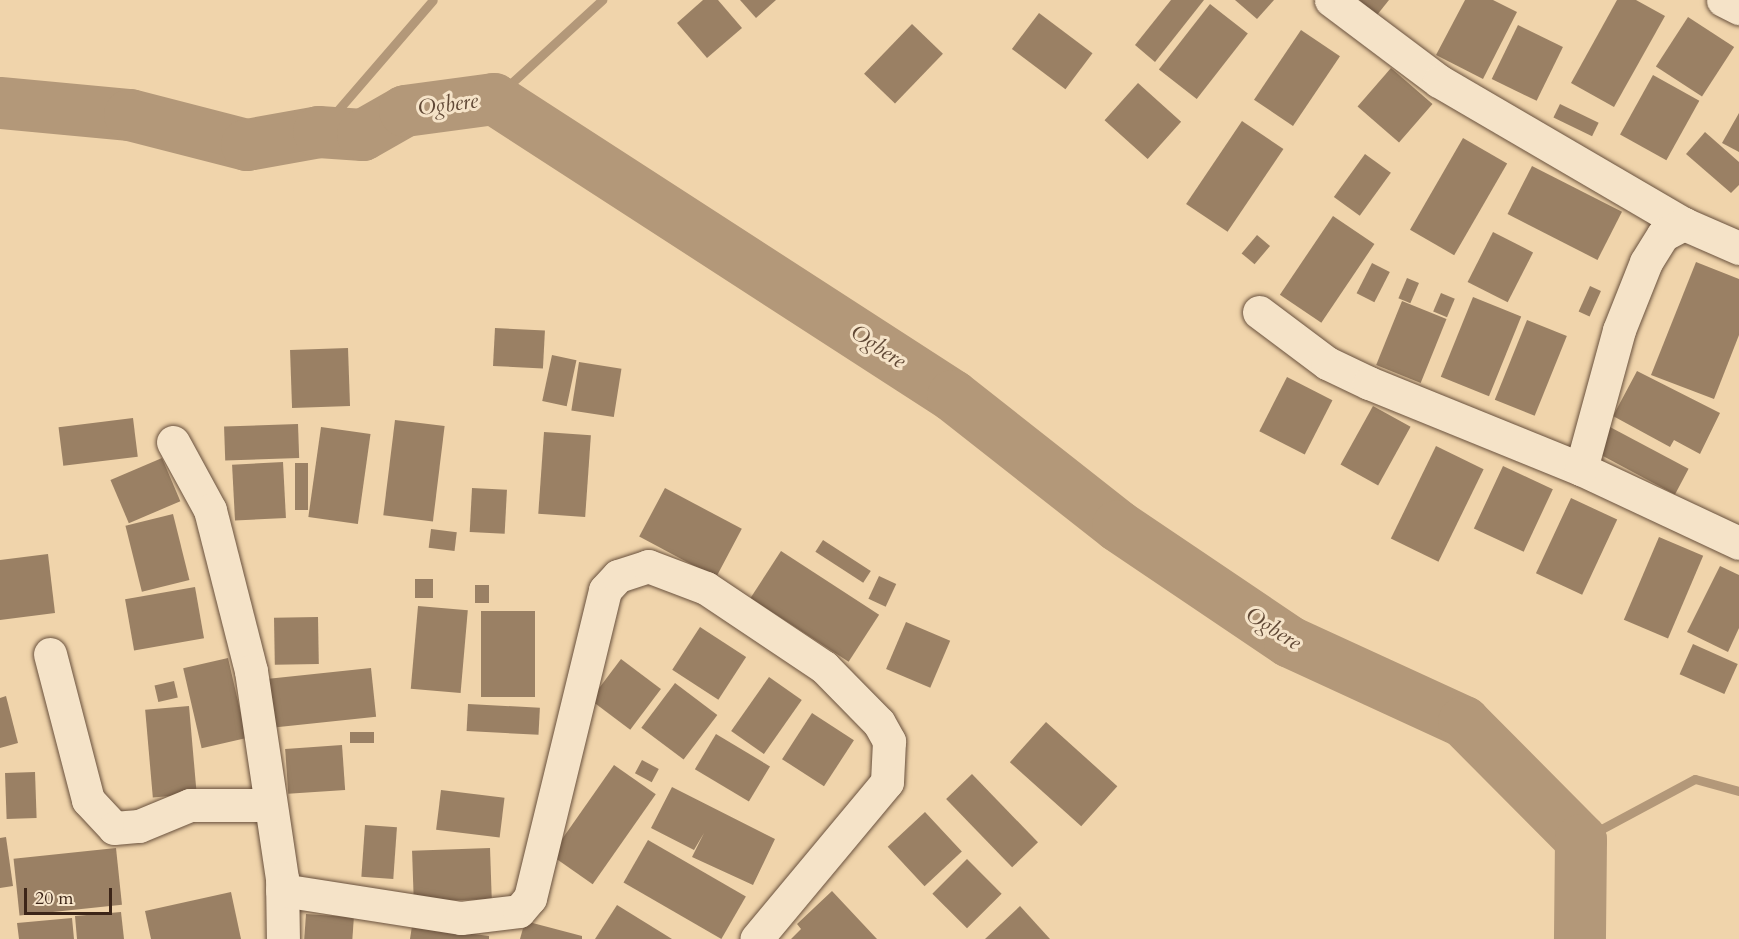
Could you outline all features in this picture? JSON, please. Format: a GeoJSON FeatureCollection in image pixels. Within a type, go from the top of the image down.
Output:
{"type":"FeatureCollection","features":[{"type":"Feature","properties":{"kind":"street"},"geometry":{"type":"LineString","coordinates":[[1331,0],[1439,81],[1669,223],[1739,248]]}},
{"type":"Feature","properties":{"kind":"street"},"geometry":{"type":"LineString","coordinates":[[1723,0],[1739,9]]}},
{"type":"Feature","properties":{"kind":"street"},"geometry":{"type":"LineString","coordinates":[[1581,469],[1619,330],[1669,223]]}},
{"type":"Feature","properties":{"kind":"street"},"geometry":{"type":"LineString","coordinates":[[1259,312],[1327,363],[1581,469],[1739,543]]}},
{"type":"Feature","properties":{"kind":"street"},"geometry":{"type":"LineString","coordinates":[[173,442],[210,510],[258,711],[268,805],[282,890],[283,939]]}},
{"type":"Feature","properties":{"kind":"street"},"geometry":{"type":"LineString","coordinates":[[282,890],[461,918],[519,911],[530,898],[604,590],[618,576],[648,566],[706,588],[824,667],[879,723],[889,741],[886,782],[756,939]]}},
{"type":"Feature","properties":{"kind":"street"},"geometry":{"type":"LineString","coordinates":[[50,654],[88,800],[114,828],[139,826],[190,805],[268,805]]}},
{"type":"Feature","properties":{"kind":"building"},"geometry":{"type":"Polygon","coordinates":[[[703,0],[718,0],[742,28],[707,58],[677,23],[703,0]]]}},
{"type":"Feature","properties":{"kind":"building"},"geometry":{"type":"Polygon","coordinates":[[[740,0],[776,0],[756,18],[740,0]]]}},
{"type":"Feature","properties":{"kind":"building"},"geometry":{"type":"Polygon","coordinates":[[[1171,0],[1204,0],[1155,62],[1135,45],[1171,0]]]}},
{"type":"Feature","properties":{"kind":"building"},"geometry":{"type":"Polygon","coordinates":[[[1235,0],[1274,0],[1257,19],[1235,0]]]}},
{"type":"Feature","properties":{"kind":"building"},"geometry":{"type":"Polygon","coordinates":[[[1359,0],[1389,0],[1377,15],[1359,0]]]}},
{"type":"Feature","properties":{"kind":"building"},"geometry":{"type":"Polygon","coordinates":[[[1465,0],[1493,0],[1517,12],[1483,79],[1436,55],[1465,0]]]}},
{"type":"Feature","properties":{"kind":"building"},"geometry":{"type":"Polygon","coordinates":[[[1617,0],[1636,0],[1665,16],[1614,107],[1571,83],[1617,0]]]}},
{"type":"Feature","properties":{"kind":"building"},"geometry":{"type":"Polygon","coordinates":[[[1210,4],[1248,34],[1197,99],[1159,69],[1210,4]]]}},
{"type":"Feature","properties":{"kind":"building"},"geometry":{"type":"Polygon","coordinates":[[[1039,13],[1093,53],[1065,89],[1012,49],[1039,13]]]}},
{"type":"Feature","properties":{"kind":"building"},"geometry":{"type":"Polygon","coordinates":[[[1688,17],[1734,47],[1702,96],[1656,66],[1688,17]]]}},
{"type":"Feature","properties":{"kind":"building"},"geometry":{"type":"Polygon","coordinates":[[[912,24],[943,54],[895,104],[864,74],[912,24]]]}},
{"type":"Feature","properties":{"kind":"building"},"geometry":{"type":"Polygon","coordinates":[[[1518,25],[1563,47],[1537,101],[1492,79],[1518,25]]]}},
{"type":"Feature","properties":{"kind":"building"},"geometry":{"type":"Polygon","coordinates":[[[1301,30],[1340,56],[1293,126],[1254,100],[1301,30]]]}},
{"type":"Feature","properties":{"kind":"building"},"geometry":{"type":"Polygon","coordinates":[[[1391,68],[1433,104],[1399,143],[1358,106],[1391,68]]]}},
{"type":"Feature","properties":{"kind":"building"},"geometry":{"type":"Polygon","coordinates":[[[1653,75],[1699,101],[1666,160],[1620,134],[1653,75]]]}},
{"type":"Feature","properties":{"kind":"building"},"geometry":{"type":"Polygon","coordinates":[[[1138,83],[1181,122],[1148,159],[1105,120],[1138,83]]]}},
{"type":"Feature","properties":{"kind":"building"},"geometry":{"type":"Polygon","coordinates":[[[1560,104],[1599,123],[1592,136],[1553,117],[1560,104]]]}},
{"type":"Feature","properties":{"kind":"building"},"geometry":{"type":"Polygon","coordinates":[[[1739,113],[1739,152],[1722,143],[1739,113]]]}},
{"type":"Feature","properties":{"kind":"building"},"geometry":{"type":"Polygon","coordinates":[[[1242,121],[1283,149],[1228,232],[1186,204],[1242,121]]]}},
{"type":"Feature","properties":{"kind":"building"},"geometry":{"type":"Polygon","coordinates":[[[1705,132],[1739,162],[1739,185],[1731,193],[1686,154],[1705,132]]]}},
{"type":"Feature","properties":{"kind":"building"},"geometry":{"type":"Polygon","coordinates":[[[1463,138],[1507,164],[1454,255],[1410,230],[1463,138]]]}},
{"type":"Feature","properties":{"kind":"building"},"geometry":{"type":"Polygon","coordinates":[[[1365,154],[1391,173],[1360,216],[1334,197],[1365,154]]]}},
{"type":"Feature","properties":{"kind":"building"},"geometry":{"type":"Polygon","coordinates":[[[1532,166],[1622,212],[1597,260],[1507,214],[1532,166]]]}},
{"type":"Feature","properties":{"kind":"building"},"geometry":{"type":"Polygon","coordinates":[[[1333,216],[1374,244],[1321,323],[1280,295],[1333,216]]]}},
{"type":"Feature","properties":{"kind":"building"},"geometry":{"type":"Polygon","coordinates":[[[1493,232],[1533,252],[1508,302],[1468,282],[1493,232]]]}},
{"type":"Feature","properties":{"kind":"building"},"geometry":{"type":"Polygon","coordinates":[[[1257,235],[1270,246],[1255,264],[1242,253],[1257,235]]]}},
{"type":"Feature","properties":{"kind":"building"},"geometry":{"type":"Polygon","coordinates":[[[1696,262],[1739,279],[1739,335],[1714,399],[1651,375],[1696,262]]]}},
{"type":"Feature","properties":{"kind":"building"},"geometry":{"type":"Polygon","coordinates":[[[1372,263],[1390,272],[1374,302],[1357,293],[1372,263]]]}},
{"type":"Feature","properties":{"kind":"building"},"geometry":{"type":"Polygon","coordinates":[[[1407,278],[1419,283],[1410,303],[1398,298],[1407,278]]]}},
{"type":"Feature","properties":{"kind":"building"},"geometry":{"type":"Polygon","coordinates":[[[1590,286],[1601,291],[1590,316],[1579,312],[1590,286]]]}},
{"type":"Feature","properties":{"kind":"building"},"geometry":{"type":"Polygon","coordinates":[[[1441,293],[1455,299],[1447,317],[1433,311],[1441,293]]]}},
{"type":"Feature","properties":{"kind":"building"},"geometry":{"type":"Polygon","coordinates":[[[1473,297],[1521,316],[1489,396],[1441,377],[1473,297]]]}},
{"type":"Feature","properties":{"kind":"building"},"geometry":{"type":"Polygon","coordinates":[[[1402,301],[1447,319],[1421,383],[1376,365],[1402,301]]]}},
{"type":"Feature","properties":{"kind":"building"},"geometry":{"type":"Polygon","coordinates":[[[1527,320],[1567,336],[1535,416],[1495,400],[1527,320]]]}},
{"type":"Feature","properties":{"kind":"building"},"geometry":{"type":"Polygon","coordinates":[[[495,328],[545,331],[543,369],[493,366],[495,328]]]}},
{"type":"Feature","properties":{"kind":"building"},"geometry":{"type":"Polygon","coordinates":[[[348,348],[350,406],[292,408],[290,350],[348,348]]]}},
{"type":"Feature","properties":{"kind":"building"},"geometry":{"type":"Polygon","coordinates":[[[552,355],[576,360],[567,406],[542,401],[552,355]]]}},
{"type":"Feature","properties":{"kind":"building"},"geometry":{"type":"Polygon","coordinates":[[[579,362],[621,369],[614,417],[571,410],[579,362]]]}},
{"type":"Feature","properties":{"kind":"building"},"geometry":{"type":"Polygon","coordinates":[[[1637,371],[1720,413],[1700,454],[1674,440],[1670,447],[1613,416],[1637,371]]]}},
{"type":"Feature","properties":{"kind":"building"},"geometry":{"type":"Polygon","coordinates":[[[1287,377],[1332,400],[1305,455],[1259,431],[1287,377]]]}},
{"type":"Feature","properties":{"kind":"building"},"geometry":{"type":"Polygon","coordinates":[[[1373,406],[1411,427],[1378,485],[1341,465],[1373,406]]]}},
{"type":"Feature","properties":{"kind":"building"},"geometry":{"type":"Polygon","coordinates":[[[133,418],[138,457],[63,466],[59,427],[133,418]]]}},
{"type":"Feature","properties":{"kind":"building"},"geometry":{"type":"Polygon","coordinates":[[[395,420],[445,426],[433,521],[383,515],[395,420]]]}},
{"type":"Feature","properties":{"kind":"building"},"geometry":{"type":"Polygon","coordinates":[[[298,424],[299,458],[225,461],[224,427],[298,424]]]}},
{"type":"Feature","properties":{"kind":"building"},"geometry":{"type":"Polygon","coordinates":[[[321,427],[371,434],[358,524],[308,517],[321,427]]]}},
{"type":"Feature","properties":{"kind":"building"},"geometry":{"type":"Polygon","coordinates":[[[1610,427],[1689,469],[1675,494],[1596,453],[1610,427]]]}},
{"type":"Feature","properties":{"kind":"building"},"geometry":{"type":"Polygon","coordinates":[[[544,432],[591,435],[585,517],[538,514],[544,432]]]}},
{"type":"Feature","properties":{"kind":"building"},"geometry":{"type":"Polygon","coordinates":[[[1436,446],[1484,469],[1438,562],[1391,539],[1436,446]]]}},
{"type":"Feature","properties":{"kind":"building"},"geometry":{"type":"Polygon","coordinates":[[[162,458],[180,501],[129,523],[110,480],[162,458]]]}},
{"type":"Feature","properties":{"kind":"building"},"geometry":{"type":"Polygon","coordinates":[[[283,462],[286,518],[235,521],[232,465],[283,462]]]}},
{"type":"Feature","properties":{"kind":"building"},"geometry":{"type":"Polygon","coordinates":[[[295,463],[308,463],[308,510],[295,510],[295,463]]]}},
{"type":"Feature","properties":{"kind":"building"},"geometry":{"type":"Polygon","coordinates":[[[1503,466],[1553,489],[1524,552],[1474,529],[1503,466]]]}},
{"type":"Feature","properties":{"kind":"building"},"geometry":{"type":"Polygon","coordinates":[[[472,488],[507,490],[505,534],[470,532],[472,488]]]}},
{"type":"Feature","properties":{"kind":"building"},"geometry":{"type":"Polygon","coordinates":[[[665,488],[742,529],[716,577],[639,537],[665,488]]]}},
{"type":"Feature","properties":{"kind":"building"},"geometry":{"type":"Polygon","coordinates":[[[1571,498],[1617,520],[1582,595],[1536,573],[1571,498]]]}},
{"type":"Feature","properties":{"kind":"building"},"geometry":{"type":"Polygon","coordinates":[[[173,514],[189,580],[142,592],[125,526],[173,514]]]}},
{"type":"Feature","properties":{"kind":"building"},"geometry":{"type":"Polygon","coordinates":[[[431,529],[457,532],[454,551],[429,548],[431,529]]]}},
{"type":"Feature","properties":{"kind":"building"},"geometry":{"type":"Polygon","coordinates":[[[1659,537],[1703,556],[1668,639],[1624,620],[1659,537]]]}},
{"type":"Feature","properties":{"kind":"building"},"geometry":{"type":"Polygon","coordinates":[[[823,540],[871,571],[863,583],[815,552],[823,540]]]}},
{"type":"Feature","properties":{"kind":"building"},"geometry":{"type":"Polygon","coordinates":[[[781,551],[879,615],[849,662],[751,598],[781,551]]]}},
{"type":"Feature","properties":{"kind":"building"},"geometry":{"type":"Polygon","coordinates":[[[48,554],[55,613],[0,620],[0,560],[48,554]]]}},
{"type":"Feature","properties":{"kind":"building"},"geometry":{"type":"Polygon","coordinates":[[[1720,566],[1739,575],[1739,628],[1728,652],[1687,632],[1720,566]]]}},
{"type":"Feature","properties":{"kind":"building"},"geometry":{"type":"Polygon","coordinates":[[[879,576],[896,584],[886,607],[868,599],[879,576]]]}},
{"type":"Feature","properties":{"kind":"building"},"geometry":{"type":"Polygon","coordinates":[[[415,579],[433,579],[433,598],[415,598],[415,579]]]}},
{"type":"Feature","properties":{"kind":"building"},"geometry":{"type":"Polygon","coordinates":[[[475,585],[489,585],[489,603],[475,603],[475,585]]]}},
{"type":"Feature","properties":{"kind":"building"},"geometry":{"type":"Polygon","coordinates":[[[195,587],[204,638],[134,651],[125,599],[195,587]]]}},
{"type":"Feature","properties":{"kind":"building"},"geometry":{"type":"Polygon","coordinates":[[[418,606],[468,610],[461,693],[411,689],[418,606]]]}},
{"type":"Feature","properties":{"kind":"building"},"geometry":{"type":"Polygon","coordinates":[[[481,611],[535,611],[535,697],[481,697],[481,611]]]}},
{"type":"Feature","properties":{"kind":"building"},"geometry":{"type":"Polygon","coordinates":[[[318,617],[319,664],[275,665],[274,618],[318,617]]]}},
{"type":"Feature","properties":{"kind":"building"},"geometry":{"type":"Polygon","coordinates":[[[906,622],[950,641],[930,688],[886,669],[906,622]]]}},
{"type":"Feature","properties":{"kind":"building"},"geometry":{"type":"Polygon","coordinates":[[[700,627],[746,657],[718,700],[672,670],[700,627]]]}},
{"type":"Feature","properties":{"kind":"building"},"geometry":{"type":"Polygon","coordinates":[[[1693,644],[1738,664],[1724,694],[1680,674],[1693,644]]]}},
{"type":"Feature","properties":{"kind":"building"},"geometry":{"type":"Polygon","coordinates":[[[228,658],[246,738],[202,748],[183,668],[228,658]]]}},
{"type":"Feature","properties":{"kind":"building"},"geometry":{"type":"Polygon","coordinates":[[[621,659],[661,689],[630,730],[590,700],[621,659]]]}},
{"type":"Feature","properties":{"kind":"building"},"geometry":{"type":"Polygon","coordinates":[[[371,668],[376,717],[272,728],[267,679],[371,668]]]}},
{"type":"Feature","properties":{"kind":"building"},"geometry":{"type":"Polygon","coordinates":[[[769,677],[802,700],[764,754],[731,731],[769,677]]]}},
{"type":"Feature","properties":{"kind":"building"},"geometry":{"type":"Polygon","coordinates":[[[174,681],[178,698],[158,702],[155,685],[174,681]]]}},
{"type":"Feature","properties":{"kind":"building"},"geometry":{"type":"Polygon","coordinates":[[[675,683],[717,715],[684,760],[641,728],[675,683]]]}},
{"type":"Feature","properties":{"kind":"building"},"geometry":{"type":"Polygon","coordinates":[[[6,696],[18,743],[0,748],[0,698],[6,696]]]}},
{"type":"Feature","properties":{"kind":"building"},"geometry":{"type":"Polygon","coordinates":[[[468,704],[540,708],[538,735],[467,731],[468,704]]]}},
{"type":"Feature","properties":{"kind":"building"},"geometry":{"type":"Polygon","coordinates":[[[189,706],[197,794],[153,797],[145,710],[189,706]]]}},
{"type":"Feature","properties":{"kind":"building"},"geometry":{"type":"Polygon","coordinates":[[[812,713],[854,740],[824,786],[782,759],[812,713]]]}},
{"type":"Feature","properties":{"kind":"building"},"geometry":{"type":"Polygon","coordinates":[[[1046,722],[1117,786],[1081,826],[1010,762],[1046,722]]]}},
{"type":"Feature","properties":{"kind":"building"},"geometry":{"type":"Polygon","coordinates":[[[350,732],[374,732],[374,743],[350,743],[350,732]]]}},
{"type":"Feature","properties":{"kind":"building"},"geometry":{"type":"Polygon","coordinates":[[[716,734],[770,766],[749,802],[695,769],[716,734]]]}},
{"type":"Feature","properties":{"kind":"building"},"geometry":{"type":"Polygon","coordinates":[[[342,745],[345,790],[288,794],[285,749],[342,745]]]}},
{"type":"Feature","properties":{"kind":"building"},"geometry":{"type":"Polygon","coordinates":[[[642,760],[659,769],[652,782],[635,773],[642,760]]]}},
{"type":"Feature","properties":{"kind":"building"},"geometry":{"type":"Polygon","coordinates":[[[614,765],[656,794],[593,884],[551,855],[614,765]]]}},
{"type":"Feature","properties":{"kind":"building"},"geometry":{"type":"Polygon","coordinates":[[[35,772],[37,818],[7,819],[5,773],[35,772]]]}},
{"type":"Feature","properties":{"kind":"building"},"geometry":{"type":"Polygon","coordinates":[[[972,774],[1038,842],[1012,867],[946,799],[972,774]]]}},
{"type":"Feature","properties":{"kind":"building"},"geometry":{"type":"Polygon","coordinates":[[[672,787],[775,839],[753,885],[692,857],[704,833],[694,850],[651,828],[672,787]]]}},
{"type":"Feature","properties":{"kind":"building"},"geometry":{"type":"Polygon","coordinates":[[[441,790],[505,798],[500,838],[436,830],[441,790]]]}},
{"type":"Feature","properties":{"kind":"building"},"geometry":{"type":"Polygon","coordinates":[[[925,812],[962,851],[925,886],[888,847],[925,812]]]}},
{"type":"Feature","properties":{"kind":"building"},"geometry":{"type":"Polygon","coordinates":[[[365,825],[397,827],[393,879],[361,877],[365,825]]]}},
{"type":"Feature","properties":{"kind":"building"},"geometry":{"type":"Polygon","coordinates":[[[6,837],[13,886],[0,888],[0,838],[6,837]]]}},
{"type":"Feature","properties":{"kind":"building"},"geometry":{"type":"Polygon","coordinates":[[[648,840],[746,896],[721,939],[624,882],[648,840]]]}},
{"type":"Feature","properties":{"kind":"building"},"geometry":{"type":"Polygon","coordinates":[[[116,848],[122,905],[20,915],[14,859],[116,848]]]}},
{"type":"Feature","properties":{"kind":"building"},"geometry":{"type":"Polygon","coordinates":[[[490,848],[492,899],[414,902],[412,851],[490,848]]]}},
{"type":"Feature","properties":{"kind":"building"},"geometry":{"type":"Polygon","coordinates":[[[967,859],[1002,894],[967,928],[932,894],[967,859]]]}},
{"type":"Feature","properties":{"kind":"building"},"geometry":{"type":"Polygon","coordinates":[[[832,891],[877,939],[791,939],[801,929],[797,924],[832,891]]]}},
{"type":"Feature","properties":{"kind":"building"},"geometry":{"type":"Polygon","coordinates":[[[231,892],[241,939],[151,939],[145,911],[231,892]]]}},
{"type":"Feature","properties":{"kind":"building"},"geometry":{"type":"Polygon","coordinates":[[[617,905],[672,939],[595,939],[617,905]]]}},
{"type":"Feature","properties":{"kind":"building"},"geometry":{"type":"Polygon","coordinates":[[[1020,906],[1050,939],[985,939],[1020,906]]]}},
{"type":"Feature","properties":{"kind":"building"},"geometry":{"type":"Polygon","coordinates":[[[121,912],[124,939],[77,939],[75,916],[121,912]]]}},
{"type":"Feature","properties":{"kind":"building"},"geometry":{"type":"Polygon","coordinates":[[[306,914],[354,917],[352,939],[304,939],[306,914]]]}},
{"type":"Feature","properties":{"kind":"building"},"geometry":{"type":"Polygon","coordinates":[[[72,918],[74,939],[19,939],[17,923],[72,918]]]}},
{"type":"Feature","properties":{"kind":"building"},"geometry":{"type":"Polygon","coordinates":[[[525,921],[582,936],[582,939],[520,939],[525,921]]]}},
{"type":"Feature","properties":{"kind":"building"},"geometry":{"type":"Polygon","coordinates":[[[412,926],[489,936],[489,939],[410,939],[412,926]]]}},
{"type":"Feature","properties":{"kind":"waterway"},"geometry":{"type":"LineString","coordinates":[[319,132],[433,0]]}},
{"type":"Feature","properties":{"kind":"waterway"},"geometry":{"type":"LineString","coordinates":[[494,99],[602,0]]}},
{"type":"Feature","properties":{"kind":"waterway","name":"Ogbere"},"geometry":{"type":"LineString","coordinates":[[0,103],[130,115],[247,145],[319,132],[363,135],[405,111],[494,99],[953,396],[1118,526],[1290,642],[1464,722],[1581,840],[1580,939]]}},
{"type":"Feature","properties":{"kind":"waterway"},"geometry":{"type":"LineString","coordinates":[[1581,840],[1695,779],[1739,791]]}}]}
